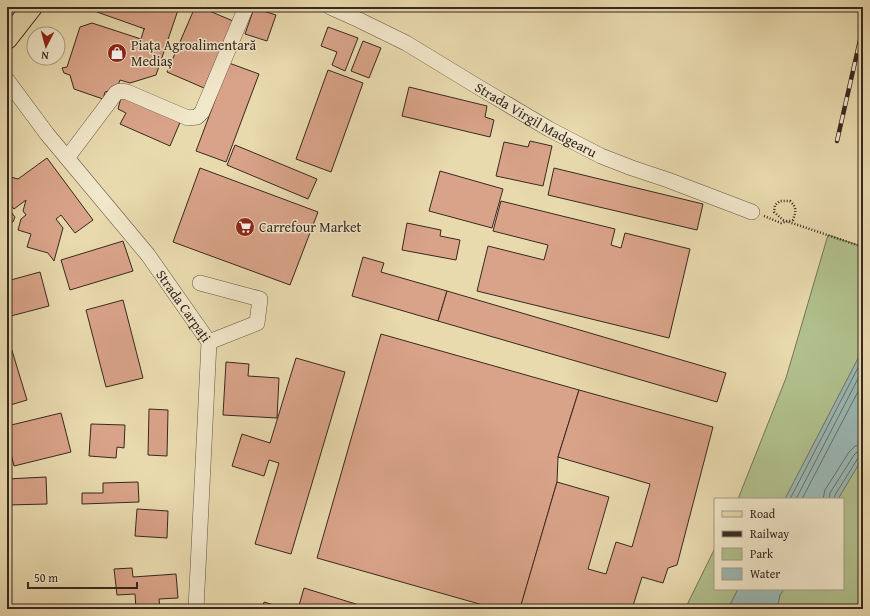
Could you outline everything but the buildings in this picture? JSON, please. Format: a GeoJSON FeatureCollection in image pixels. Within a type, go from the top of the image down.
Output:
{"type":"FeatureCollection","features":[{"type":"Feature","properties":{"kind":"main road"},"geometry":{"type":"LineString","coordinates":[[7,39],[32,7]]}},
{"type":"Feature","properties":{"kind":"street"},"geometry":{"type":"LineString","coordinates":[[67,158],[116,93],[120,91],[127,92],[188,118],[197,117],[202,112],[246,7]]}},
{"type":"Feature","properties":{"kind":"street","name":"Strada Virgil Madgearu"},"geometry":{"type":"LineString","coordinates":[[330,7],[406,43],[549,129],[601,156],[752,212]]}},
{"type":"Feature","properties":{"kind":"street","name":"Strada Carpați"},"geometry":{"type":"LineString","coordinates":[[7,80],[38,123],[148,255],[209,342],[196,609]]}},
{"type":"Feature","properties":{"kind":"street"},"geometry":{"type":"LineString","coordinates":[[200,283],[260,299],[257,323],[209,342]]}},
{"type":"Feature","properties":{"kind":"path"},"geometry":{"type":"LineString","coordinates":[[752,212],[781,222],[793,220],[796,211],[794,205],[790,201],[780,201],[775,205],[774,212],[783,220],[863,247]]}},
{"type":"Feature","properties":{"kind":"green space"},"geometry":{"type":"Polygon","coordinates":[[[828,235],[863,247],[863,349],[786,498],[738,498],[786,378],[828,235]]]}},
{"type":"Feature","properties":{"kind":"green space"},"geometry":{"type":"Polygon","coordinates":[[[863,457],[863,609],[777,609],[780,595],[783,590],[844,590],[844,498],[839,498],[863,457]]]}},
{"type":"Feature","properties":{"kind":"green space"},"geometry":{"type":"Polygon","coordinates":[[[714,550],[714,590],[738,590],[728,609],[685,609],[714,550]]]}},
{"type":"Feature","properties":{"kind":"water"},"geometry":{"type":"Polygon","coordinates":[[[863,349],[863,457],[839,498],[786,498],[863,349]]]}},
{"type":"Feature","properties":{"kind":"water"},"geometry":{"type":"Polygon","coordinates":[[[738,590],[783,590],[780,595],[777,609],[728,609],[738,590]]]}},
{"type":"Feature","properties":{"kind":"railway"},"geometry":{"type":"LineString","coordinates":[[837,141],[863,27]]}},
{"type":"Feature","properties":{"kind":"place","name":"Piaţa Agroalimentară Mediaş"},"geometry":{"type":"Point","coordinates":[117,53]}},
{"type":"Feature","properties":{"kind":"place","name":"Carrefour Market"},"geometry":{"type":"Point","coordinates":[245,227]}}]}
